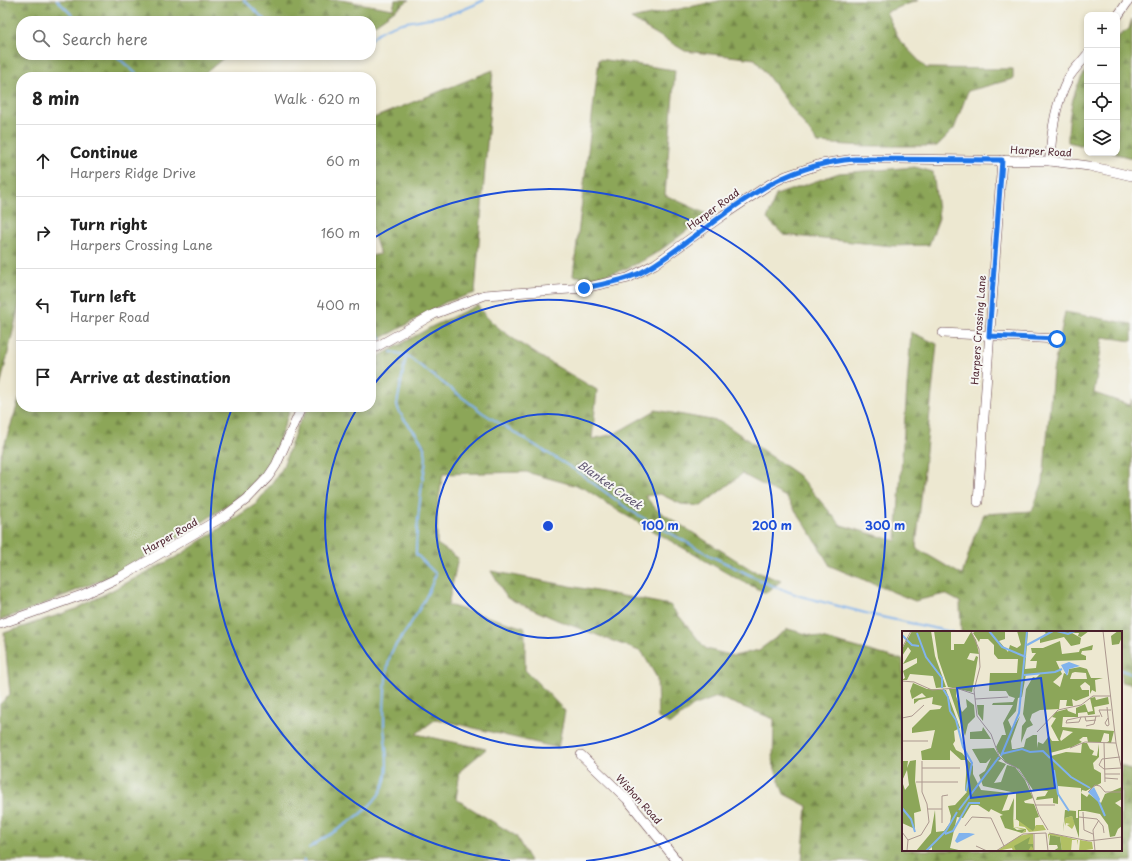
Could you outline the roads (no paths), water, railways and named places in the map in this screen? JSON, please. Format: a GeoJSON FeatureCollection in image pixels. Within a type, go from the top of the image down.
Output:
{"type":"FeatureCollection","features":[{"type":"Feature","properties":{"kind":"street"},"geometry":{"type":"LineString","coordinates":[[1120,13],[1129,0]]}},
{"type":"Feature","properties":{"kind":"street"},"geometry":{"type":"LineString","coordinates":[[1050,161],[1051,136],[1058,106],[1068,79],[1084,59]]}},
{"type":"Feature","properties":{"kind":"street","name":"Harper Road"},"geometry":{"type":"LineString","coordinates":[[376,347],[434,314],[485,295],[584,288],[611,282],[640,272],[675,251],[747,198],[775,181],[805,168],[837,161],[855,159],[1050,161],[1089,166],[1132,176]]}},
{"type":"Feature","properties":{"kind":"street","name":"Harpers Crossing Lane"},"geometry":{"type":"LineString","coordinates":[[978,502],[1002,160]]}},
{"type":"Feature","properties":{"kind":"street"},"geometry":{"type":"LineString","coordinates":[[944,333],[1057,339]]}},
{"type":"Feature","properties":{"kind":"street","name":"Harper Road"},"geometry":{"type":"LineString","coordinates":[[0,624],[82,595],[120,577],[226,515],[247,499],[268,477],[276,465],[300,412]]}},
{"type":"Feature","properties":{"kind":"street","name":"Wishon Road"},"geometry":{"type":"LineString","coordinates":[[581,754],[627,799],[677,861]]}},
{"type":"Feature","properties":{"kind":"waterway","name":"Blanket Creek"},"geometry":{"type":"LineString","coordinates":[[57,0],[73,16]]}},
{"type":"Feature","properties":{"kind":"waterway"},"geometry":{"type":"LineString","coordinates":[[244,0],[261,16]]}},
{"type":"Feature","properties":{"kind":"waterway"},"geometry":{"type":"LineString","coordinates":[[376,35],[395,25],[452,13],[484,0]]}},
{"type":"Feature","properties":{"kind":"waterway","name":"Blanket Creek"},"geometry":{"type":"LineString","coordinates":[[121,60],[134,72]]}},
{"type":"Feature","properties":{"kind":"waterway","name":"Blanket Creek"},"geometry":{"type":"LineString","coordinates":[[376,332],[382,339]]}},
{"type":"Feature","properties":{"kind":"waterway","name":"Blanket Creek"},"geometry":{"type":"LineString","coordinates":[[391,352],[406,355],[483,413],[575,470],[631,511],[711,556],[768,584],[800,596],[877,616],[947,631]]}},
{"type":"Feature","properties":{"kind":"waterway"},"geometry":{"type":"LineString","coordinates":[[309,848],[359,815],[376,798],[382,789],[385,782],[387,766],[384,710],[388,663],[391,652],[420,608],[436,574],[416,554],[418,519],[426,455],[423,444],[402,416],[397,404],[406,356]]}},
{"type":"Feature","properties":{"kind":"waterway","name":"Blanket Creek"},"geometry":{"type":"LineString","coordinates":[[1122,670],[1132,674]]}}]}
